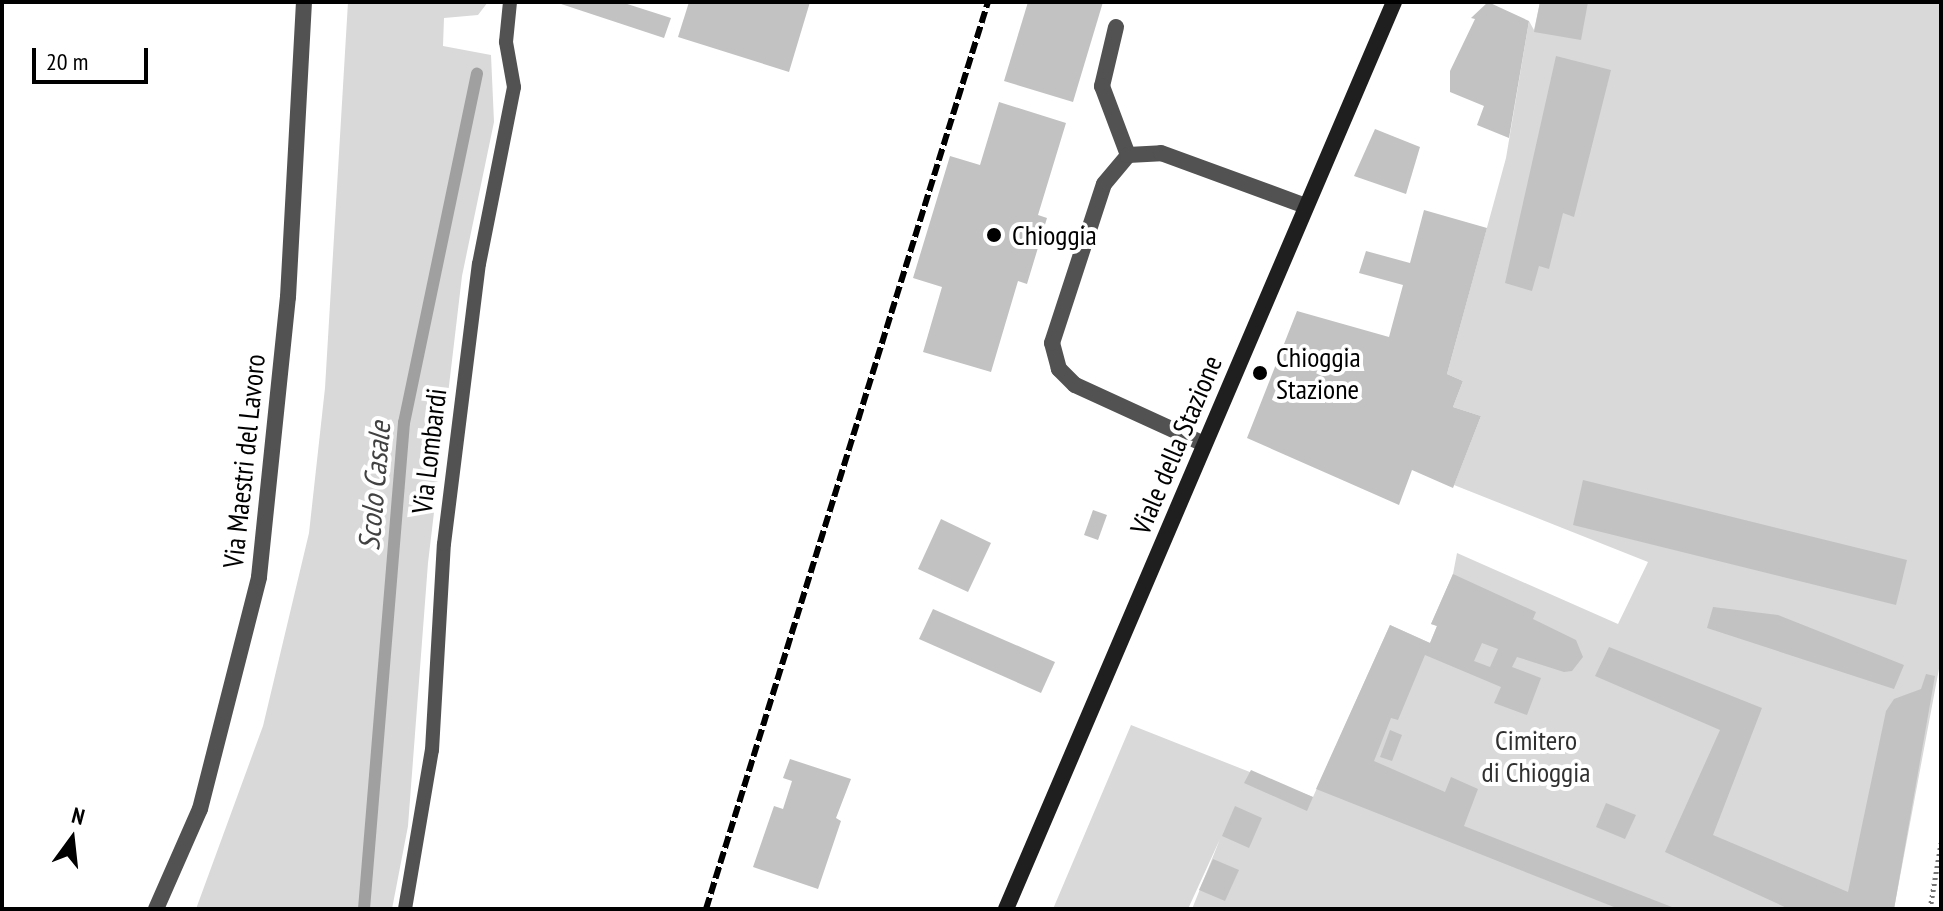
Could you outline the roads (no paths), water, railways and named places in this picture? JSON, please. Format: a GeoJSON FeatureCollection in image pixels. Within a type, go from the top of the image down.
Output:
{"type":"FeatureCollection","features":[{"type":"Feature","properties":{"kind":"street","name":"Via Maestri del Lavoro"},"geometry":{"type":"LineString","coordinates":[[156,909],[200,809],[259,577],[288,297],[304,2]]}},
{"type":"Feature","properties":{"kind":"street","name":"Viale della Stazione"},"geometry":{"type":"LineString","coordinates":[[1006,909],[1394,2]]}},
{"type":"Feature","properties":{"kind":"street"},"geometry":{"type":"LineString","coordinates":[[1116,27],[1102,86],[1128,155]]}},
{"type":"Feature","properties":{"kind":"street"},"geometry":{"type":"LineString","coordinates":[[1204,444],[1075,385],[1059,369],[1052,343],[1104,184],[1128,155],[1161,153],[1306,206]]}},
{"type":"Feature","properties":{"kind":"lane","name":"Via Lombardi"},"geometry":{"type":"LineString","coordinates":[[405,909],[432,750],[444,544],[477,278],[488,208],[514,87],[506,42],[510,2]]}},
{"type":"Feature","properties":{"kind":"waterway","name":"Scolo Casale"},"geometry":{"type":"LineString","coordinates":[[364,909],[404,423],[477,74]]}},
{"type":"Feature","properties":{"kind":"railway"},"geometry":{"type":"LineString","coordinates":[[706,909],[988,2]]}},
{"type":"Feature","properties":{"kind":"place","name":"Chioggia"},"geometry":{"type":"Point","coordinates":[994,235]}},
{"type":"Feature","properties":{"kind":"place","name":"Chioggia Stazione"},"geometry":{"type":"Point","coordinates":[1260,373]}},
{"type":"Feature","properties":{"kind":"park label","name":"Cimitero di Chioggia"},"geometry":{"type":"Point","coordinates":[1536,756]}}]}
